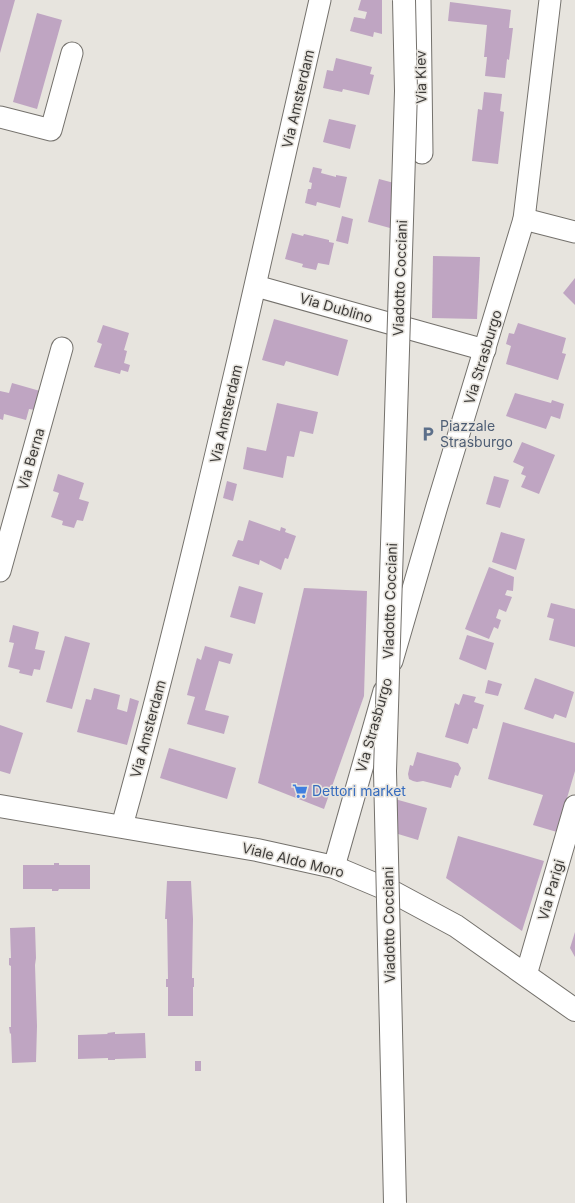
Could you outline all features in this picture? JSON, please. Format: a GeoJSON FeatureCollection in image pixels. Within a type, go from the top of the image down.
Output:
{"type":"FeatureCollection","features":[{"type":"Feature","properties":{"kind":"main road","name":"Viadotto Cocciani"},"geometry":{"type":"LineString","coordinates":[[396,1203],[385,771],[406,91],[404,0]]}},
{"type":"Feature","properties":{"kind":"main road","name":"Viale Aldo Moro"},"geometry":{"type":"LineString","coordinates":[[0,806],[257,850],[334,867],[391,891],[456,926],[575,1010]]}},
{"type":"Feature","properties":{"kind":"street","name":"Via Amsterdam"},"geometry":{"type":"LineString","coordinates":[[122,826],[156,705],[256,286],[320,0]]}},
{"type":"Feature","properties":{"kind":"street","name":"Via Kiev"},"geometry":{"type":"LineString","coordinates":[[420,0],[422,154]]}},
{"type":"Feature","properties":{"kind":"street","name":"Via Strasburgo"},"geometry":{"type":"LineString","coordinates":[[334,867],[437,506],[524,219],[550,0]]}},
{"type":"Feature","properties":{"kind":"street"},"geometry":{"type":"LineString","coordinates":[[0,117],[51,130],[72,53]]}},
{"type":"Feature","properties":{"kind":"street"},"geometry":{"type":"LineString","coordinates":[[524,219],[575,232]]}},
{"type":"Feature","properties":{"kind":"street","name":"Via Dublino"},"geometry":{"type":"LineString","coordinates":[[256,286],[485,350]]}},
{"type":"Feature","properties":{"kind":"street","name":"Via Berna"},"geometry":{"type":"LineString","coordinates":[[0,571],[62,348]]}},
{"type":"Feature","properties":{"kind":"street","name":"Via Parigi"},"geometry":{"type":"LineString","coordinates":[[526,975],[575,806]]}},
{"type":"Feature","properties":{"kind":"building"},"geometry":{"type":"Polygon","coordinates":[[[0,0],[15,0],[0,53],[0,0]]]}},
{"type":"Feature","properties":{"kind":"building"},"geometry":{"type":"Polygon","coordinates":[[[361,0],[382,0],[382,34],[374,32],[373,37],[350,31],[354,17],[365,19],[367,12],[358,10],[361,0]]]}},
{"type":"Feature","properties":{"kind":"building"},"geometry":{"type":"Polygon","coordinates":[[[450,2],[511,10],[509,28],[513,28],[505,78],[485,76],[487,57],[484,57],[487,25],[448,21],[450,2]]]}},
{"type":"Feature","properties":{"kind":"building"},"geometry":{"type":"Polygon","coordinates":[[[37,13],[62,20],[37,109],[13,102],[37,13]]]}},
{"type":"Feature","properties":{"kind":"building"},"geometry":{"type":"Polygon","coordinates":[[[336,58],[372,67],[370,74],[374,75],[369,95],[343,89],[342,92],[323,88],[327,70],[333,71],[336,58]]]}},
{"type":"Feature","properties":{"kind":"building"},"geometry":{"type":"Polygon","coordinates":[[[484,92],[502,94],[500,111],[504,112],[498,164],[472,161],[478,109],[482,110],[484,92]]]}},
{"type":"Feature","properties":{"kind":"building"},"geometry":{"type":"Polygon","coordinates":[[[329,119],[356,125],[350,149],[323,142],[329,119]]]}},
{"type":"Feature","properties":{"kind":"building"},"geometry":{"type":"Polygon","coordinates":[[[313,167],[322,169],[321,173],[336,177],[336,175],[347,177],[340,208],[317,202],[316,206],[305,203],[308,189],[311,189],[312,183],[309,182],[313,167]]]}},
{"type":"Feature","properties":{"kind":"building"},"geometry":{"type":"Polygon","coordinates":[[[379,179],[413,188],[401,231],[368,222],[379,179]]]}},
{"type":"Feature","properties":{"kind":"building"},"geometry":{"type":"Polygon","coordinates":[[[342,216],[353,219],[348,244],[336,241],[342,216]]]}},
{"type":"Feature","properties":{"kind":"building"},"geometry":{"type":"Polygon","coordinates":[[[292,233],[303,236],[304,234],[329,240],[329,242],[334,243],[329,265],[318,263],[316,270],[302,267],[303,264],[285,259],[292,233]]]}},
{"type":"Feature","properties":{"kind":"building"},"geometry":{"type":"Polygon","coordinates":[[[433,256],[480,257],[477,319],[432,318],[433,256]]]}},
{"type":"Feature","properties":{"kind":"building"},"geometry":{"type":"Polygon","coordinates":[[[575,278],[575,305],[563,293],[575,278]]]}},
{"type":"Feature","properties":{"kind":"building"},"geometry":{"type":"Polygon","coordinates":[[[274,319],[348,340],[338,376],[286,361],[284,366],[262,360],[274,319]]]}},
{"type":"Feature","properties":{"kind":"building"},"geometry":{"type":"Polygon","coordinates":[[[518,323],[566,338],[562,353],[566,354],[558,380],[506,364],[511,346],[506,344],[509,333],[514,334],[518,323]]]}},
{"type":"Feature","properties":{"kind":"building"},"geometry":{"type":"Polygon","coordinates":[[[103,325],[129,333],[124,350],[127,351],[124,363],[130,365],[128,372],[121,370],[120,374],[94,367],[102,344],[97,342],[103,325]]]}},
{"type":"Feature","properties":{"kind":"building"},"geometry":{"type":"Polygon","coordinates":[[[12,383],[40,391],[35,410],[29,409],[26,420],[4,414],[3,420],[0,419],[0,391],[9,393],[12,383]]]}},
{"type":"Feature","properties":{"kind":"building"},"geometry":{"type":"Polygon","coordinates":[[[515,393],[551,403],[552,400],[564,404],[560,419],[551,416],[546,429],[506,416],[515,393]]]}},
{"type":"Feature","properties":{"kind":"building"},"geometry":{"type":"Polygon","coordinates":[[[277,403],[318,412],[313,434],[300,431],[294,457],[287,456],[283,478],[243,469],[247,447],[266,451],[277,403]]]}},
{"type":"Feature","properties":{"kind":"building"},"geometry":{"type":"Polygon","coordinates":[[[522,442],[555,455],[539,494],[521,487],[526,476],[521,474],[524,467],[513,462],[522,442]]]}},
{"type":"Feature","properties":{"kind":"building"},"geometry":{"type":"Polygon","coordinates":[[[58,474],[84,483],[79,499],[89,502],[83,521],[77,520],[74,528],[62,525],[63,521],[51,517],[59,493],[53,491],[58,474]]]}},
{"type":"Feature","properties":{"kind":"building"},"geometry":{"type":"Polygon","coordinates":[[[494,476],[509,480],[500,508],[486,504],[494,476]]]}},
{"type":"Feature","properties":{"kind":"building"},"geometry":{"type":"Polygon","coordinates":[[[227,481],[237,484],[233,501],[223,498],[227,481]]]}},
{"type":"Feature","properties":{"kind":"building"},"geometry":{"type":"Polygon","coordinates":[[[249,520],[280,531],[281,527],[286,529],[285,532],[296,536],[288,559],[285,558],[281,570],[260,560],[259,565],[232,556],[238,540],[243,541],[249,520]]]}},
{"type":"Feature","properties":{"kind":"building"},"geometry":{"type":"Polygon","coordinates":[[[501,532],[525,539],[516,570],[492,562],[501,532]]]}},
{"type":"Feature","properties":{"kind":"building"},"geometry":{"type":"Polygon","coordinates":[[[489,567],[514,577],[513,591],[507,590],[505,595],[512,597],[506,612],[499,609],[496,618],[501,620],[498,629],[494,627],[489,639],[465,629],[489,567]]]}},
{"type":"Feature","properties":{"kind":"building"},"geometry":{"type":"Polygon","coordinates":[[[239,586],[263,593],[255,624],[230,617],[239,586]]]}},
{"type":"Feature","properties":{"kind":"building"},"geometry":{"type":"Polygon","coordinates":[[[304,588],[367,591],[364,696],[324,809],[258,783],[304,588]]]}},
{"type":"Feature","properties":{"kind":"building"},"geometry":{"type":"Polygon","coordinates":[[[551,603],[575,609],[575,647],[549,640],[554,619],[547,617],[551,603]]]}},
{"type":"Feature","properties":{"kind":"building"},"geometry":{"type":"Polygon","coordinates":[[[13,625],[39,632],[35,649],[45,651],[40,670],[34,669],[32,676],[19,673],[20,670],[8,667],[14,643],[9,642],[13,625]]]}},
{"type":"Feature","properties":{"kind":"building"},"geometry":{"type":"Polygon","coordinates":[[[467,635],[494,643],[486,670],[459,659],[467,635]]]}},
{"type":"Feature","properties":{"kind":"building"},"geometry":{"type":"Polygon","coordinates":[[[65,636],[90,643],[72,709],[46,702],[65,636]]]}},
{"type":"Feature","properties":{"kind":"building"},"geometry":{"type":"Polygon","coordinates":[[[205,646],[233,654],[230,664],[219,661],[205,710],[229,716],[224,734],[187,724],[195,697],[187,695],[197,658],[201,660],[205,646]]]}},
{"type":"Feature","properties":{"kind":"building"},"geometry":{"type":"Polygon","coordinates":[[[535,678],[574,692],[566,718],[555,714],[553,719],[524,709],[535,678]]]}},
{"type":"Feature","properties":{"kind":"building"},"geometry":{"type":"Polygon","coordinates":[[[488,680],[502,684],[498,696],[485,693],[488,680]]]}},
{"type":"Feature","properties":{"kind":"building"},"geometry":{"type":"Polygon","coordinates":[[[94,688],[120,695],[117,709],[127,712],[130,698],[139,701],[127,745],[77,732],[86,699],[91,700],[94,688]]]}},
{"type":"Feature","properties":{"kind":"building"},"geometry":{"type":"Polygon","coordinates":[[[463,694],[476,697],[474,702],[484,705],[477,729],[473,728],[468,744],[445,737],[455,703],[459,705],[463,694]]]}},
{"type":"Feature","properties":{"kind":"building"},"geometry":{"type":"Polygon","coordinates":[[[503,722],[575,743],[575,771],[557,832],[533,825],[543,795],[488,779],[503,722]]]}},
{"type":"Feature","properties":{"kind":"building"},"geometry":{"type":"Polygon","coordinates":[[[0,725],[23,733],[10,774],[0,771],[0,725]]]}},
{"type":"Feature","properties":{"kind":"building"},"geometry":{"type":"Polygon","coordinates":[[[169,748],[236,768],[227,799],[160,778],[169,748]]]}},
{"type":"Feature","properties":{"kind":"building"},"geometry":{"type":"Polygon","coordinates":[[[417,752],[458,763],[461,768],[458,776],[455,775],[451,788],[423,781],[417,782],[409,779],[408,774],[410,765],[413,766],[417,752]]]}},
{"type":"Feature","properties":{"kind":"building"},"geometry":{"type":"Polygon","coordinates":[[[384,796],[427,808],[418,840],[375,827],[384,796]]]}},
{"type":"Feature","properties":{"kind":"building"},"geometry":{"type":"Polygon","coordinates":[[[458,836],[544,861],[522,931],[446,878],[458,836]]]}},
{"type":"Feature","properties":{"kind":"building"},"geometry":{"type":"Polygon","coordinates":[[[54,863],[59,863],[59,865],[90,865],[90,889],[59,889],[58,891],[52,891],[52,889],[23,889],[23,865],[54,865],[54,863]]]}},
{"type":"Feature","properties":{"kind":"building"},"geometry":{"type":"Polygon","coordinates":[[[167,881],[191,881],[193,919],[192,978],[194,978],[193,1016],[168,1016],[168,987],[166,987],[166,979],[168,979],[167,919],[165,919],[167,881]]]}},
{"type":"Feature","properties":{"kind":"building"},"geometry":{"type":"Polygon","coordinates":[[[35,927],[37,1026],[36,1062],[12,1063],[11,1033],[10,1034],[9,1027],[11,1027],[11,966],[9,965],[9,958],[11,958],[10,928],[35,927]]]}},
{"type":"Feature","properties":{"kind":"building"},"geometry":{"type":"Polygon","coordinates":[[[575,932],[575,957],[570,948],[575,932]]]}},
{"type":"Feature","properties":{"kind":"building"},"geometry":{"type":"Polygon","coordinates":[[[115,1032],[115,1034],[145,1033],[146,1058],[115,1060],[108,1060],[108,1058],[78,1059],[78,1035],[108,1034],[107,1033],[115,1032]]]}},
{"type":"Feature","properties":{"kind":"building"},"geometry":{"type":"Polygon","coordinates":[[[195,1061],[201,1061],[201,1071],[195,1071],[195,1061]]]}},
{"type":"Feature","properties":{"kind":"place","name":"Piazzale Strasburgo"},"geometry":{"type":"Point","coordinates":[428,434]}},
{"type":"Feature","properties":{"kind":"place","name":"Dettori market"},"geometry":{"type":"Point","coordinates":[300,791]}}]}
